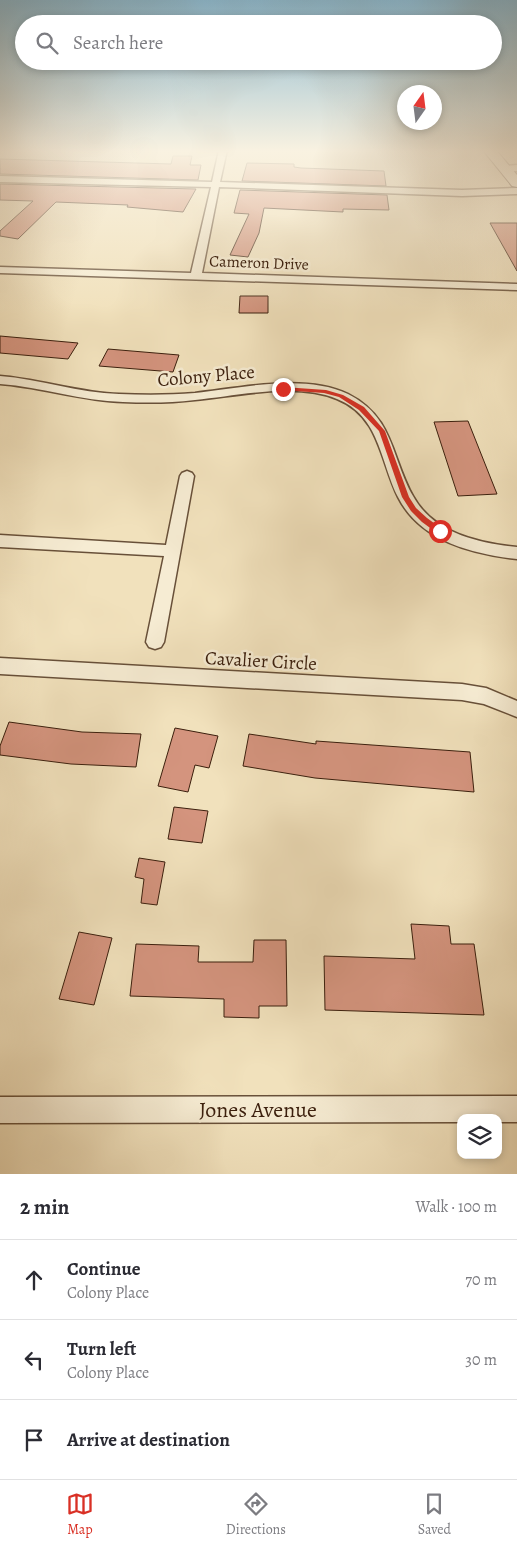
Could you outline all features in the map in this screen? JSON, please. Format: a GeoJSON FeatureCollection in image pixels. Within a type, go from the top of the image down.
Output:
{"type":"FeatureCollection","features":[{"type":"Feature","properties":{"kind":"street"},"geometry":{"type":"LineString","coordinates":[[196,276],[211,205]]}},
{"type":"Feature","properties":{"kind":"street","name":"Cameron Drive"},"geometry":{"type":"LineString","coordinates":[[0,270],[517,287]]}},
{"type":"Feature","properties":{"kind":"street","name":"Colony Place"},"geometry":{"type":"LineString","coordinates":[[0,380],[37,384],[86,395],[112,398],[188,397],[246,388],[310,390],[341,396],[362,409],[382,431],[406,497],[414,510],[424,520],[440,531],[473,547],[517,553]]}},
{"type":"Feature","properties":{"kind":"street"},"geometry":{"type":"LineString","coordinates":[[154,642],[187,476]]}},
{"type":"Feature","properties":{"kind":"street"},"geometry":{"type":"LineString","coordinates":[[0,541],[172,551]]}},
{"type":"Feature","properties":{"kind":"street","name":"Cavalier Circle"},"geometry":{"type":"LineString","coordinates":[[0,666],[462,692],[486,696],[517,708]]}},
{"type":"Feature","properties":{"kind":"street","name":"Jones Avenue"},"geometry":{"type":"LineString","coordinates":[[0,1110],[517,1109]]}},
{"type":"Feature","properties":{"kind":"building"},"geometry":{"type":"Polygon","coordinates":[[[29,205],[53,205],[18,239],[0,236],[0,231],[29,205]]]}},
{"type":"Feature","properties":{"kind":"building"},"geometry":{"type":"Polygon","coordinates":[[[123,205],[187,205],[183,212],[127,207],[128,205],[123,205]]]}},
{"type":"Feature","properties":{"kind":"building"},"geometry":{"type":"Polygon","coordinates":[[[236,205],[388,205],[389,210],[343,209],[343,212],[264,208],[259,233],[248,257],[230,255],[249,214],[234,213],[236,205]]]}},
{"type":"Feature","properties":{"kind":"building"},"geometry":{"type":"Polygon","coordinates":[[[490,223],[517,223],[517,271],[490,223]]]}},
{"type":"Feature","properties":{"kind":"building"},"geometry":{"type":"Polygon","coordinates":[[[240,296],[268,296],[268,313],[239,313],[240,296]]]}},
{"type":"Feature","properties":{"kind":"building"},"geometry":{"type":"Polygon","coordinates":[[[0,336],[78,343],[68,359],[0,353],[0,336]]]}},
{"type":"Feature","properties":{"kind":"building"},"geometry":{"type":"Polygon","coordinates":[[[108,349],[179,355],[173,372],[99,366],[108,349]]]}},
{"type":"Feature","properties":{"kind":"building"},"geometry":{"type":"Polygon","coordinates":[[[468,421],[497,494],[458,496],[434,422],[468,421]]]}},
{"type":"Feature","properties":{"kind":"building"},"geometry":{"type":"Polygon","coordinates":[[[9,722],[82,732],[141,734],[136,767],[71,764],[0,755],[0,746],[9,722]]]}},
{"type":"Feature","properties":{"kind":"building"},"geometry":{"type":"Polygon","coordinates":[[[175,728],[218,736],[209,768],[195,765],[188,792],[158,786],[175,728]]]}},
{"type":"Feature","properties":{"kind":"building"},"geometry":{"type":"Polygon","coordinates":[[[249,734],[316,744],[316,741],[470,752],[474,792],[315,778],[243,766],[249,734]]]}},
{"type":"Feature","properties":{"kind":"building"},"geometry":{"type":"Polygon","coordinates":[[[174,807],[208,811],[202,843],[168,839],[174,807]]]}},
{"type":"Feature","properties":{"kind":"building"},"geometry":{"type":"Polygon","coordinates":[[[139,858],[165,862],[157,905],[141,903],[144,879],[135,877],[139,858]]]}},
{"type":"Feature","properties":{"kind":"building"},"geometry":{"type":"Polygon","coordinates":[[[411,924],[449,926],[451,944],[474,944],[484,1015],[325,1010],[324,956],[415,959],[411,924]]]}},
{"type":"Feature","properties":{"kind":"building"},"geometry":{"type":"Polygon","coordinates":[[[79,932],[112,938],[94,1005],[59,999],[79,932]]]}},
{"type":"Feature","properties":{"kind":"building"},"geometry":{"type":"Polygon","coordinates":[[[254,940],[286,940],[287,1006],[259,1006],[259,1018],[224,1017],[224,999],[130,996],[136,944],[199,946],[198,962],[253,962],[254,940]]]}},
{"type":"Feature","properties":{"kind":"route"},"geometry":{"type":"LineString","coordinates":[[283,389],[324,391],[341,396],[362,409],[382,431],[406,497],[414,510],[440,531]]}}]}
